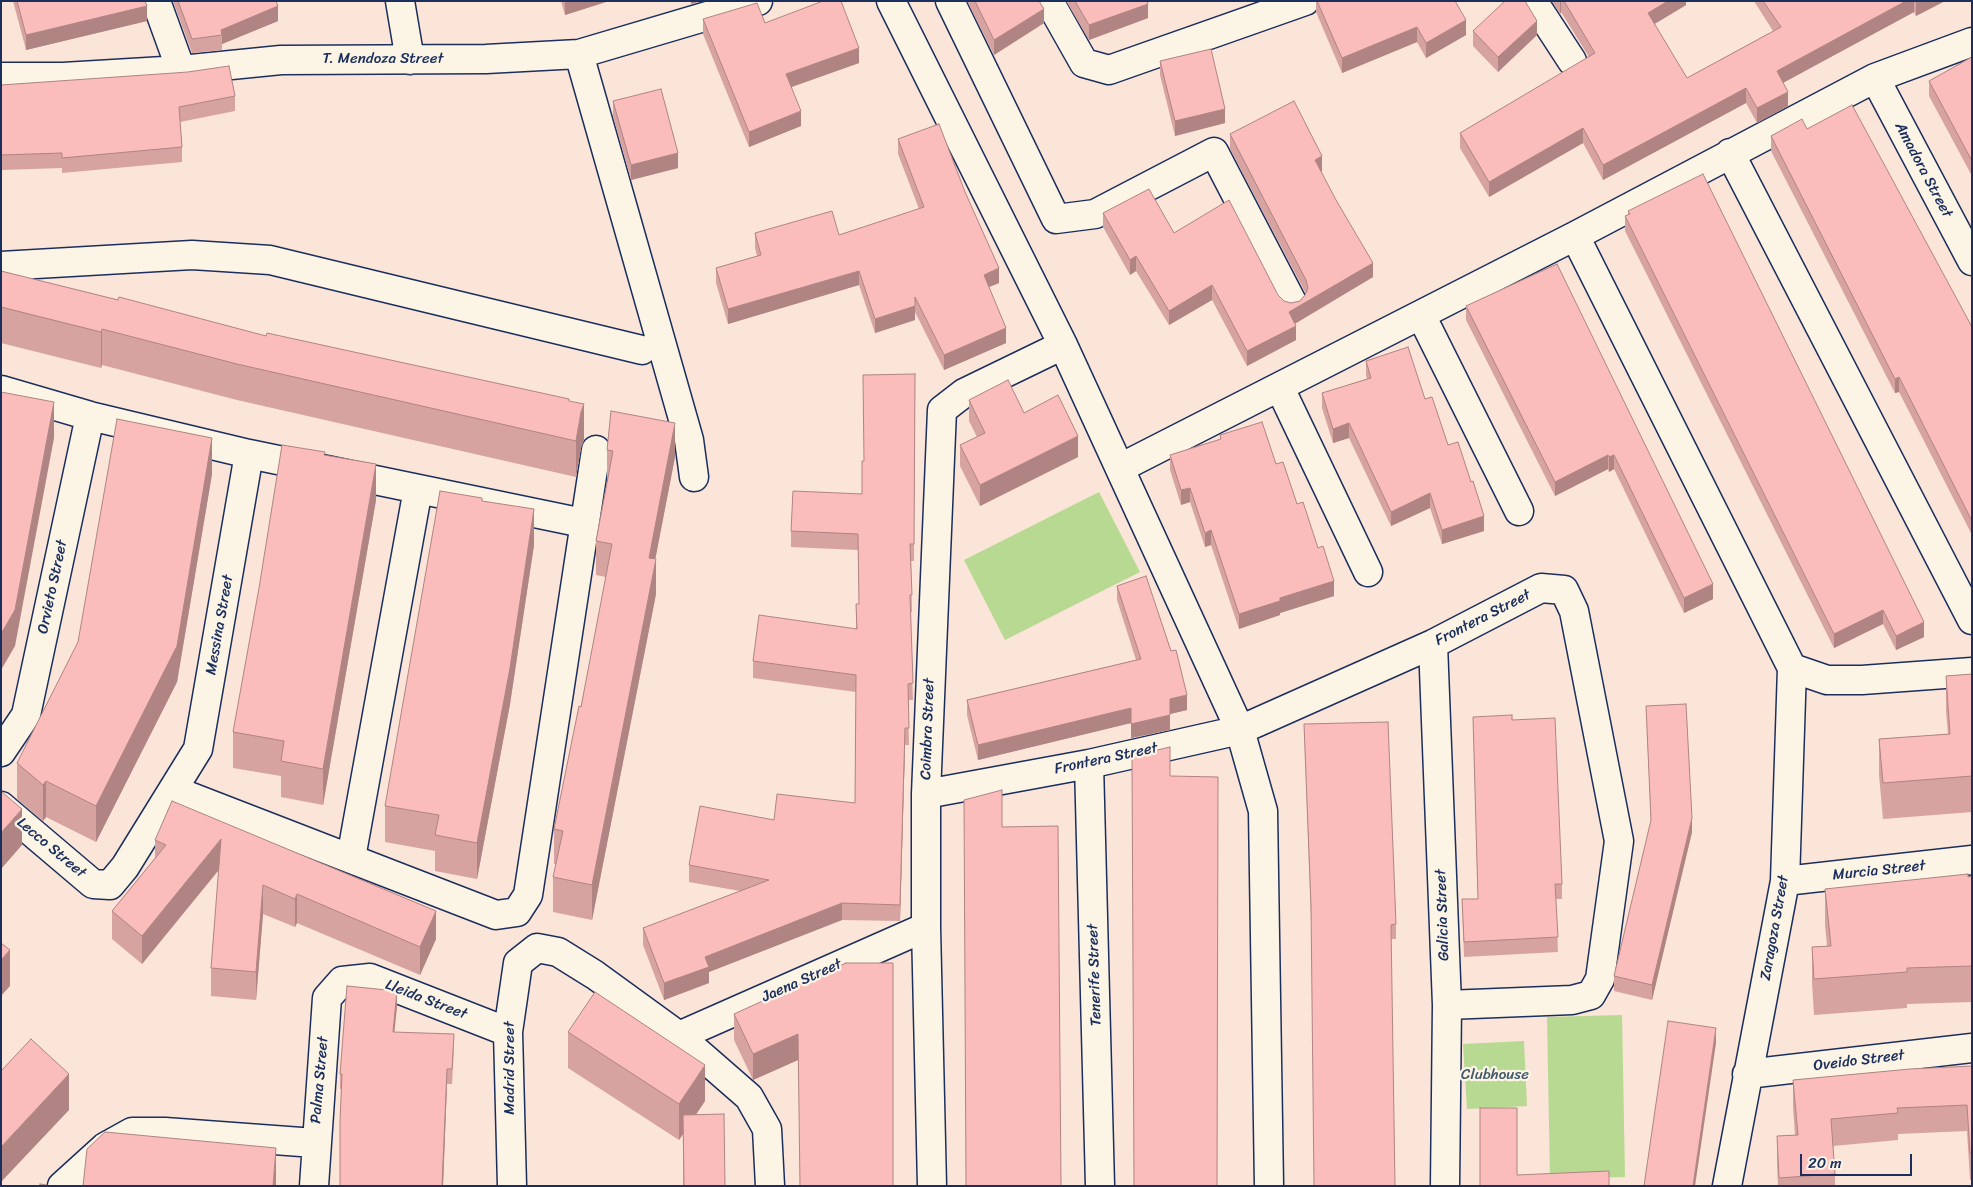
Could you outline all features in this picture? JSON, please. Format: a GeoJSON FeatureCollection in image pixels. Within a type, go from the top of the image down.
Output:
{"type":"FeatureCollection","features":[{"type":"Feature","properties":{"kind":"street"},"geometry":{"type":"LineString","coordinates":[[156,1],[181,70]]}},
{"type":"Feature","properties":{"kind":"street"},"geometry":{"type":"LineString","coordinates":[[400,1],[410,60]]}},
{"type":"Feature","properties":{"kind":"street","name":"T. Mendoza Street"},"geometry":{"type":"LineString","coordinates":[[1,77],[63,77],[181,70],[281,60],[486,59],[579,54],[758,1]]}},
{"type":"Feature","properties":{"kind":"street"},"geometry":{"type":"LineString","coordinates":[[891,1],[1062,345],[1240,730],[1263,811],[1269,1186]]}},
{"type":"Feature","properties":{"kind":"street"},"geometry":{"type":"LineString","coordinates":[[950,1],[1056,219],[1095,214],[1214,152],[1292,302]]}},
{"type":"Feature","properties":{"kind":"street"},"geometry":{"type":"LineString","coordinates":[[1049,1],[1084,63],[1109,70],[1305,1]]}},
{"type":"Feature","properties":{"kind":"street"},"geometry":{"type":"LineString","coordinates":[[1533,1],[1572,62]]}},
{"type":"Feature","properties":{"kind":"street"},"geometry":{"type":"LineString","coordinates":[[1120,468],[1575,236],[1875,78],[1972,42]]}},
{"type":"Feature","properties":{"kind":"street"},"geometry":{"type":"LineString","coordinates":[[579,54],[689,440],[694,477]]}},
{"type":"Feature","properties":{"kind":"street","name":"Amadora Street"},"geometry":{"type":"LineString","coordinates":[[1875,78],[1972,261]]}},
{"type":"Feature","properties":{"kind":"street"},"geometry":{"type":"LineString","coordinates":[[1730,153],[1972,620]]}},
{"type":"Feature","properties":{"kind":"street"},"geometry":{"type":"LineString","coordinates":[[1575,236],[1792,668],[1827,680],[1862,680],[1972,672]]}},
{"type":"Feature","properties":{"kind":"street"},"geometry":{"type":"LineString","coordinates":[[1,266],[192,256],[270,260],[642,350]]}},
{"type":"Feature","properties":{"kind":"street"},"geometry":{"type":"LineString","coordinates":[[1421,315],[1519,511]]}},
{"type":"Feature","properties":{"kind":"street","name":"Coimbra Street"},"geometry":{"type":"LineString","coordinates":[[932,1186],[926,927],[926,794],[939,428],[942,410],[964,393],[1062,345]]}},
{"type":"Feature","properties":{"kind":"street"},"geometry":{"type":"LineString","coordinates":[[1280,388],[1368,572]]}},
{"type":"Feature","properties":{"kind":"street"},"geometry":{"type":"LineString","coordinates":[[1,390],[90,416],[249,454],[583,523]]}},
{"type":"Feature","properties":{"kind":"street","name":"Orvieto Street"},"geometry":{"type":"LineString","coordinates":[[1,752],[26,715],[90,416]]}},
{"type":"Feature","properties":{"kind":"street"},"geometry":{"type":"LineString","coordinates":[[173,790],[496,915],[518,912],[528,895],[583,523],[596,450]]}},
{"type":"Feature","properties":{"kind":"street","name":"Messina Street"},"geometry":{"type":"LineString","coordinates":[[173,790],[198,749],[249,454]]}},
{"type":"Feature","properties":{"kind":"street"},"geometry":{"type":"LineString","coordinates":[[350,858],[418,489]]}},
{"type":"Feature","properties":{"kind":"street","name":"Frontera Street"},"geometry":{"type":"LineString","coordinates":[[926,794],[1089,764],[1240,730],[1433,644],[1541,588],[1564,590],[1574,611],[1618,840],[1600,979],[1591,995],[1572,1000],[1447,1005]]}},
{"type":"Feature","properties":{"kind":"street","name":"Galicia Street"},"geometry":{"type":"LineString","coordinates":[[1433,644],[1447,1005],[1445,1186]]}},
{"type":"Feature","properties":{"kind":"street","name":"Zaragoza Street"},"geometry":{"type":"LineString","coordinates":[[1727,1186],[1785,881],[1792,668]]}},
{"type":"Feature","properties":{"kind":"street","name":"Tenerife Street"},"geometry":{"type":"LineString","coordinates":[[1089,764],[1100,1186]]}},
{"type":"Feature","properties":{"kind":"street","name":"Lecco Street"},"geometry":{"type":"LineString","coordinates":[[1,806],[93,884],[110,886],[125,867],[173,790]]}},
{"type":"Feature","properties":{"kind":"street","name":"Murcia Street"},"geometry":{"type":"LineString","coordinates":[[1785,881],[1972,860]]}},
{"type":"Feature","properties":{"kind":"street","name":"Jaena Street"},"geometry":{"type":"LineString","coordinates":[[679,1036],[926,927]]}},
{"type":"Feature","properties":{"kind":"street","name":"Madrid Street"},"geometry":{"type":"LineString","coordinates":[[512,1186],[508,1032],[518,964],[537,948],[558,952],[679,1036]]}},
{"type":"Feature","properties":{"kind":"street","name":"Lleida Street"},"geometry":{"type":"LineString","coordinates":[[342,981],[370,978],[508,1032]]}},
{"type":"Feature","properties":{"kind":"street","name":"Palma Street"},"geometry":{"type":"LineString","coordinates":[[314,1186],[315,1143],[327,998],[342,981]]}},
{"type":"Feature","properties":{"kind":"street"},"geometry":{"type":"LineString","coordinates":[[679,1036],[749,1097],[767,1129],[770,1186]]}},
{"type":"Feature","properties":{"kind":"street","name":"Oveido Street"},"geometry":{"type":"LineString","coordinates":[[1747,1074],[1972,1048]]}},
{"type":"Feature","properties":{"kind":"street"},"geometry":{"type":"LineString","coordinates":[[62,1186],[105,1147],[132,1132],[165,1132],[315,1143]]}},
{"type":"Feature","properties":{"kind":"green space"},"geometry":{"type":"Polygon","coordinates":[[[1099,492],[1140,572],[1005,640],[964,560],[1099,492]]]}},
{"type":"Feature","properties":{"kind":"green space"},"geometry":{"type":"Polygon","coordinates":[[[1622,1015],[1625,1177],[1550,1179],[1547,1017],[1622,1015]]]}},
{"type":"Feature","properties":{"kind":"green space","name":"Clubhouse"},"geometry":{"type":"Polygon","coordinates":[[[1524,1041],[1527,1106],[1467,1109],[1463,1044],[1524,1041]]]}},
{"type":"Feature","properties":{"kind":"building"},"geometry":{"type":"Polygon","coordinates":[[[17,1],[145,1],[147,6],[26,35],[17,1]]]}},
{"type":"Feature","properties":{"kind":"building"},"geometry":{"type":"Polygon","coordinates":[[[178,1],[276,1],[278,6],[221,30],[222,35],[192,39],[178,1]]]}},
{"type":"Feature","properties":{"kind":"building"},"geometry":{"type":"Polygon","coordinates":[[[823,1],[841,1],[859,48],[786,74],[801,111],[749,132],[703,19],[757,3],[765,23],[823,1]]]}},
{"type":"Feature","properties":{"kind":"building"},"geometry":{"type":"Polygon","coordinates":[[[975,1],[1039,1],[1044,9],[994,40],[975,1]]]}},
{"type":"Feature","properties":{"kind":"building"},"geometry":{"type":"Polygon","coordinates":[[[1075,1],[1147,1],[1148,4],[1089,25],[1075,1]]]}},
{"type":"Feature","properties":{"kind":"building"},"geometry":{"type":"Polygon","coordinates":[[[1317,1],[1455,1],[1466,20],[1426,43],[1417,27],[1342,58],[1317,1]]]}},
{"type":"Feature","properties":{"kind":"building"},"geometry":{"type":"Polygon","coordinates":[[[1505,1],[1525,1],[1537,21],[1498,57],[1473,31],[1505,1]]]}},
{"type":"Feature","properties":{"kind":"building"},"geometry":{"type":"Polygon","coordinates":[[[1564,1],[1668,1],[1648,13],[1687,78],[1781,27],[1763,1],[1906,1],[1777,71],[1788,92],[1757,108],[1746,88],[1603,165],[1583,128],[1489,182],[1460,133],[1595,53],[1564,1]]]}},
{"type":"Feature","properties":{"kind":"building"},"geometry":{"type":"Polygon","coordinates":[[[1211,49],[1225,109],[1175,121],[1160,61],[1211,49]]]}},
{"type":"Feature","properties":{"kind":"building"},"geometry":{"type":"Polygon","coordinates":[[[1972,57],[1972,161],[1929,81],[1972,57]]]}},
{"type":"Feature","properties":{"kind":"building"},"geometry":{"type":"Polygon","coordinates":[[[229,66],[235,96],[179,107],[182,147],[62,158],[62,153],[1,155],[1,85],[188,72],[229,66]]]}},
{"type":"Feature","properties":{"kind":"building"},"geometry":{"type":"Polygon","coordinates":[[[661,89],[678,153],[631,165],[613,101],[661,89]]]}},
{"type":"Feature","properties":{"kind":"building"},"geometry":{"type":"Polygon","coordinates":[[[1294,101],[1322,156],[1315,160],[1373,263],[1289,312],[1296,326],[1247,351],[1212,285],[1169,311],[1136,256],[1130,260],[1103,213],[1149,189],[1174,233],[1229,200],[1278,295],[1284,301],[1291,303],[1300,301],[1308,288],[1306,280],[1230,134],[1294,101]]]}},
{"type":"Feature","properties":{"kind":"building"},"geometry":{"type":"Polygon","coordinates":[[[1852,105],[1972,327],[1972,521],[1899,377],[1895,379],[1771,136],[1802,119],[1807,129],[1852,105]]]}},
{"type":"Feature","properties":{"kind":"building"},"geometry":{"type":"Polygon","coordinates":[[[939,124],[965,192],[999,268],[984,275],[1006,328],[944,355],[915,297],[915,306],[875,319],[859,271],[728,309],[716,268],[761,255],[755,233],[832,211],[839,235],[924,207],[898,139],[939,124]]]}},
{"type":"Feature","properties":{"kind":"building"},"geometry":{"type":"Polygon","coordinates":[[[1703,174],[1924,622],[1896,636],[1883,610],[1834,634],[1625,216],[1630,214],[1628,211],[1703,174]]]}},
{"type":"Feature","properties":{"kind":"building"},"geometry":{"type":"Polygon","coordinates":[[[1557,264],[1713,584],[1684,598],[1614,455],[1609,457],[1608,455],[1555,482],[1466,306],[1557,264]]]}},
{"type":"Feature","properties":{"kind":"building"},"geometry":{"type":"Polygon","coordinates":[[[1,271],[118,300],[119,297],[266,336],[267,333],[569,399],[569,401],[584,404],[576,441],[237,364],[102,329],[101,332],[1,307],[1,271]]]}},
{"type":"Feature","properties":{"kind":"building"},"geometry":{"type":"Polygon","coordinates":[[[1408,347],[1425,399],[1432,397],[1448,445],[1458,442],[1484,516],[1442,530],[1430,493],[1391,512],[1349,423],[1333,429],[1322,393],[1371,378],[1366,361],[1408,347]]]}},
{"type":"Feature","properties":{"kind":"building"},"geometry":{"type":"Polygon","coordinates":[[[915,374],[914,544],[910,544],[913,683],[908,684],[909,728],[905,728],[900,905],[842,903],[705,957],[709,967],[664,983],[643,928],[769,880],[689,865],[700,806],[774,820],[777,794],[855,803],[856,675],[753,661],[759,615],[857,629],[856,604],[859,604],[858,534],[791,531],[793,491],[862,494],[862,461],[864,461],[863,375],[915,374]]]}},
{"type":"Feature","properties":{"kind":"building"},"geometry":{"type":"Polygon","coordinates":[[[1008,380],[1024,413],[1058,395],[1078,436],[980,485],[960,445],[985,433],[969,400],[1008,380]]]}},
{"type":"Feature","properties":{"kind":"building"},"geometry":{"type":"Polygon","coordinates":[[[1,392],[54,402],[15,610],[1,634],[1,392]]]}},
{"type":"Feature","properties":{"kind":"building"},"geometry":{"type":"Polygon","coordinates":[[[611,411],[675,423],[649,558],[656,559],[592,885],[553,877],[563,831],[554,829],[579,706],[581,707],[612,544],[596,541],[613,451],[607,450],[611,411]]]}},
{"type":"Feature","properties":{"kind":"building"},"geometry":{"type":"Polygon","coordinates":[[[117,419],[212,438],[177,646],[96,806],[46,781],[43,785],[17,763],[78,642],[117,419]]]}},
{"type":"Feature","properties":{"kind":"building"},"geometry":{"type":"Polygon","coordinates":[[[1262,422],[1276,464],[1283,462],[1297,504],[1303,502],[1318,548],[1323,546],[1334,581],[1280,598],[1280,601],[1239,614],[1211,530],[1205,533],[1190,488],[1181,490],[1170,455],[1221,439],[1220,435],[1262,422]]]}},
{"type":"Feature","properties":{"kind":"building"},"geometry":{"type":"Polygon","coordinates":[[[282,445],[325,452],[324,455],[376,464],[323,769],[281,761],[284,741],[233,732],[282,445]]]}},
{"type":"Feature","properties":{"kind":"building"},"geometry":{"type":"Polygon","coordinates":[[[440,491],[482,498],[482,501],[534,509],[510,668],[477,843],[435,835],[439,815],[385,806],[440,491]]]}},
{"type":"Feature","properties":{"kind":"building"},"geometry":{"type":"Polygon","coordinates":[[[1146,576],[1171,651],[1176,650],[1187,695],[1170,699],[1170,715],[1131,724],[1131,708],[978,745],[967,700],[1141,659],[1117,586],[1146,576]]]}},
{"type":"Feature","properties":{"kind":"building"},"geometry":{"type":"Polygon","coordinates":[[[1972,674],[1972,776],[1883,783],[1879,739],[1950,734],[1946,676],[1972,674]]]}},
{"type":"Feature","properties":{"kind":"building"},"geometry":{"type":"Polygon","coordinates":[[[1686,704],[1692,818],[1652,985],[1614,976],[1651,820],[1646,706],[1686,704]]]}},
{"type":"Feature","properties":{"kind":"building"},"geometry":{"type":"Polygon","coordinates":[[[1512,715],[1512,720],[1555,718],[1562,884],[1555,884],[1558,937],[1464,942],[1462,899],[1478,899],[1473,717],[1512,715]]]}},
{"type":"Feature","properties":{"kind":"building"},"geometry":{"type":"Polygon","coordinates":[[[1388,722],[1396,924],[1391,925],[1395,1186],[1314,1186],[1311,906],[1304,724],[1388,722]]]}},
{"type":"Feature","properties":{"kind":"building"},"geometry":{"type":"Polygon","coordinates":[[[1170,747],[1170,776],[1218,777],[1217,1186],[1134,1186],[1132,756],[1170,747]]]}},
{"type":"Feature","properties":{"kind":"building"},"geometry":{"type":"Polygon","coordinates":[[[1002,790],[1002,827],[1058,826],[1061,1186],[966,1186],[964,800],[1002,790]]]}},
{"type":"Feature","properties":{"kind":"building"},"geometry":{"type":"Polygon","coordinates":[[[2,792],[22,809],[1,833],[1,794],[2,792]]]}},
{"type":"Feature","properties":{"kind":"building"},"geometry":{"type":"Polygon","coordinates":[[[172,801],[436,911],[420,947],[297,894],[295,899],[263,885],[256,972],[211,968],[221,839],[142,936],[112,911],[166,845],[155,840],[172,801]]]}},
{"type":"Feature","properties":{"kind":"building"},"geometry":{"type":"Polygon","coordinates":[[[1968,874],[1968,877],[1972,876],[1972,966],[1907,968],[1907,972],[1814,979],[1812,947],[1831,946],[1825,889],[1968,874]]]}},
{"type":"Feature","properties":{"kind":"building"},"geometry":{"type":"Polygon","coordinates":[[[1,943],[10,950],[1,960],[1,943]]]}},
{"type":"Feature","properties":{"kind":"building"},"geometry":{"type":"Polygon","coordinates":[[[846,963],[893,963],[893,1186],[800,1186],[798,1034],[753,1054],[734,1014],[846,963]]]}},
{"type":"Feature","properties":{"kind":"building"},"geometry":{"type":"Polygon","coordinates":[[[347,986],[397,991],[393,1032],[454,1034],[452,1069],[447,1069],[442,1186],[340,1186],[342,1074],[340,1074],[347,986]]]}},
{"type":"Feature","properties":{"kind":"building"},"geometry":{"type":"Polygon","coordinates":[[[595,992],[705,1065],[679,1104],[568,1032],[595,992]]]}},
{"type":"Feature","properties":{"kind":"building"},"geometry":{"type":"Polygon","coordinates":[[[1668,1021],[1716,1028],[1693,1186],[1644,1186],[1668,1021]]]}},
{"type":"Feature","properties":{"kind":"building"},"geometry":{"type":"Polygon","coordinates":[[[31,1039],[69,1074],[1,1147],[1,1071],[31,1039]]]}},
{"type":"Feature","properties":{"kind":"building"},"geometry":{"type":"Polygon","coordinates":[[[1972,1066],[1972,1153],[1970,1153],[1967,1105],[1897,1108],[1898,1113],[1831,1119],[1835,1174],[1779,1178],[1777,1136],[1798,1135],[1793,1080],[1910,1069],[1972,1066]]]}},
{"type":"Feature","properties":{"kind":"building"},"geometry":{"type":"Polygon","coordinates":[[[1480,1108],[1517,1108],[1517,1175],[1609,1171],[1609,1186],[1480,1186],[1480,1108]]]}},
{"type":"Feature","properties":{"kind":"building"},"geometry":{"type":"Polygon","coordinates":[[[724,1114],[725,1186],[684,1186],[683,1115],[724,1114]]]}},
{"type":"Feature","properties":{"kind":"building"},"geometry":{"type":"Polygon","coordinates":[[[105,1132],[276,1148],[273,1186],[83,1186],[87,1149],[105,1132]]]}}]}
